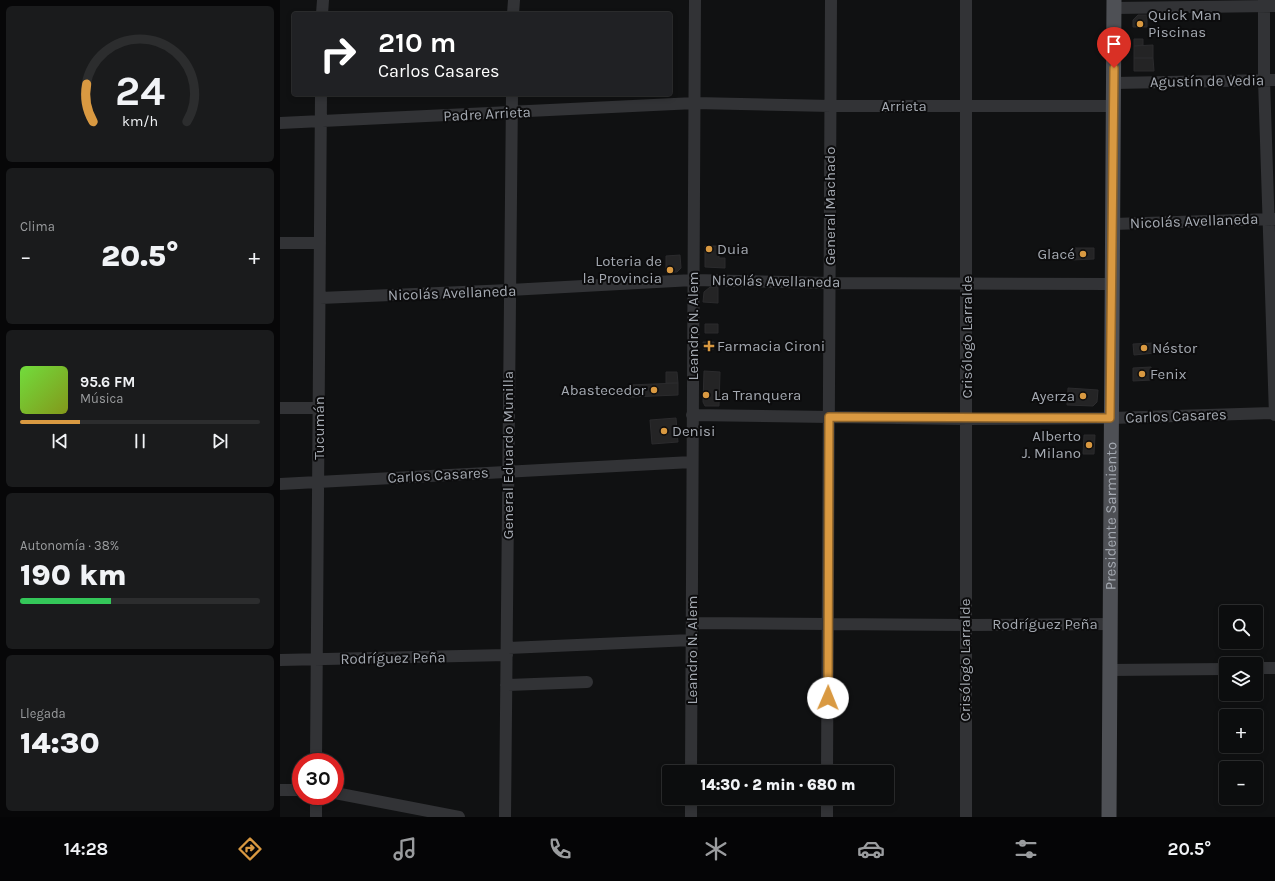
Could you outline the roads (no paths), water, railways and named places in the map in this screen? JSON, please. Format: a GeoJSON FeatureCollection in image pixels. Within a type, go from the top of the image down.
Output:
{"type":"FeatureCollection","features":[{"type":"Feature","properties":{"kind":"main road","name":"Presidente Sarmiento"},"geometry":{"type":"LineString","coordinates":[[1109,817],[1110,418],[1114,4]]}},
{"type":"Feature","properties":{"kind":"street"},"geometry":{"type":"LineString","coordinates":[[322,12],[323,0]]}},
{"type":"Feature","properties":{"kind":"street"},"geometry":{"type":"LineString","coordinates":[[513,12],[514,0]]}},
{"type":"Feature","properties":{"kind":"street","name":"Leandro N. Alem"},"geometry":{"type":"LineString","coordinates":[[691,765],[692,415],[696,0]]}},
{"type":"Feature","properties":{"kind":"street","name":"General Machado"},"geometry":{"type":"LineString","coordinates":[[827,765],[830,625],[829,417],[831,0]]}},
{"type":"Feature","properties":{"kind":"street","name":"Crisólogo Larralde"},"geometry":{"type":"LineString","coordinates":[[966,0],[966,817]]}},
{"type":"Feature","properties":{"kind":"street"},"geometry":{"type":"LineString","coordinates":[[1114,4],[1268,4],[1275,414]]}},
{"type":"Feature","properties":{"kind":"street","name":"Agustín de Vedia"},"geometry":{"type":"LineString","coordinates":[[1114,83],[1269,80]]}},
{"type":"Feature","properties":{"kind":"street","name":"Tucumán"},"geometry":{"type":"LineString","coordinates":[[316,753],[321,96]]}},
{"type":"Feature","properties":{"kind":"street","name":"General Eduardo Munilla"},"geometry":{"type":"LineString","coordinates":[[505,817],[512,96]]}},
{"type":"Feature","properties":{"kind":"street","name":"Arrieta"},"geometry":{"type":"LineString","coordinates":[[695,103],[831,106],[1114,106]]}},
{"type":"Feature","properties":{"kind":"street","name":"Padre Arrieta"},"geometry":{"type":"LineString","coordinates":[[280,124],[695,103]]}},
{"type":"Feature","properties":{"kind":"street","name":"Nicolás Avellaneda"},"geometry":{"type":"LineString","coordinates":[[1113,224],[1272,219]]}},
{"type":"Feature","properties":{"kind":"street"},"geometry":{"type":"LineString","coordinates":[[280,243],[320,243]]}},
{"type":"Feature","properties":{"kind":"street","name":"Nicolás Avellaneda"},"geometry":{"type":"LineString","coordinates":[[320,298],[693,280],[830,283],[1112,284]]}},
{"type":"Feature","properties":{"kind":"street"},"geometry":{"type":"LineString","coordinates":[[280,408],[319,408]]}},
{"type":"Feature","properties":{"kind":"street","name":"Carlos Casares"},"geometry":{"type":"LineString","coordinates":[[692,415],[967,419],[1110,418],[1275,414]]}},
{"type":"Feature","properties":{"kind":"street","name":"Carlos Casares"},"geometry":{"type":"LineString","coordinates":[[280,484],[692,462]]}},
{"type":"Feature","properties":{"kind":"street","name":"Rodríguez Peña"},"geometry":{"type":"LineString","coordinates":[[692,623],[830,625],[1109,624]]}},
{"type":"Feature","properties":{"kind":"street","name":"Rodríguez Peña"},"geometry":{"type":"LineString","coordinates":[[280,660],[316,660],[507,652],[692,640]]}},
{"type":"Feature","properties":{"kind":"street"},"geometry":{"type":"LineString","coordinates":[[1263,668],[1275,668]]}},
{"type":"Feature","properties":{"kind":"street"},"geometry":{"type":"LineString","coordinates":[[1109,670],[1219,669]]}},
{"type":"Feature","properties":{"kind":"street"},"geometry":{"type":"LineString","coordinates":[[506,685],[587,682]]}},
{"type":"Feature","properties":{"kind":"street"},"geometry":{"type":"LineString","coordinates":[[280,790],[292,790]]}},
{"type":"Feature","properties":{"kind":"street"},"geometry":{"type":"LineString","coordinates":[[344,795],[459,817]]}},
{"type":"Feature","properties":{"kind":"street"},"geometry":{"type":"LineString","coordinates":[[316,805],[316,817]]}},
{"type":"Feature","properties":{"kind":"street"},"geometry":{"type":"LineString","coordinates":[[691,805],[691,817]]}},
{"type":"Feature","properties":{"kind":"street"},"geometry":{"type":"LineString","coordinates":[[827,805],[827,817]]}},
{"type":"Feature","properties":{"kind":"place","name":"Quick Man Piscinas"},"geometry":{"type":"Point","coordinates":[1140,24]}},
{"type":"Feature","properties":{"kind":"place","name":"Duia"},"geometry":{"type":"Point","coordinates":[709,249]}},
{"type":"Feature","properties":{"kind":"place","name":"Glacé"},"geometry":{"type":"Point","coordinates":[1083,254]}},
{"type":"Feature","properties":{"kind":"place","name":"Loteria de la Provincia"},"geometry":{"type":"Point","coordinates":[670,270]}},
{"type":"Feature","properties":{"kind":"place","name":"Farmacia Cironi"},"geometry":{"type":"Point","coordinates":[709,346]}},
{"type":"Feature","properties":{"kind":"place","name":"Néstor"},"geometry":{"type":"Point","coordinates":[1144,348]}},
{"type":"Feature","properties":{"kind":"place","name":"Fenix"},"geometry":{"type":"Point","coordinates":[1142,374]}},
{"type":"Feature","properties":{"kind":"place","name":"Abastecedor"},"geometry":{"type":"Point","coordinates":[654,390]}},
{"type":"Feature","properties":{"kind":"place","name":"La Tranquera"},"geometry":{"type":"Point","coordinates":[706,395]}},
{"type":"Feature","properties":{"kind":"place","name":"Ayerza"},"geometry":{"type":"Point","coordinates":[1083,396]}},
{"type":"Feature","properties":{"kind":"place","name":"Denisi"},"geometry":{"type":"Point","coordinates":[664,431]}},
{"type":"Feature","properties":{"kind":"place","name":"Alberto J. Milano"},"geometry":{"type":"Point","coordinates":[1089,445]}}]}
